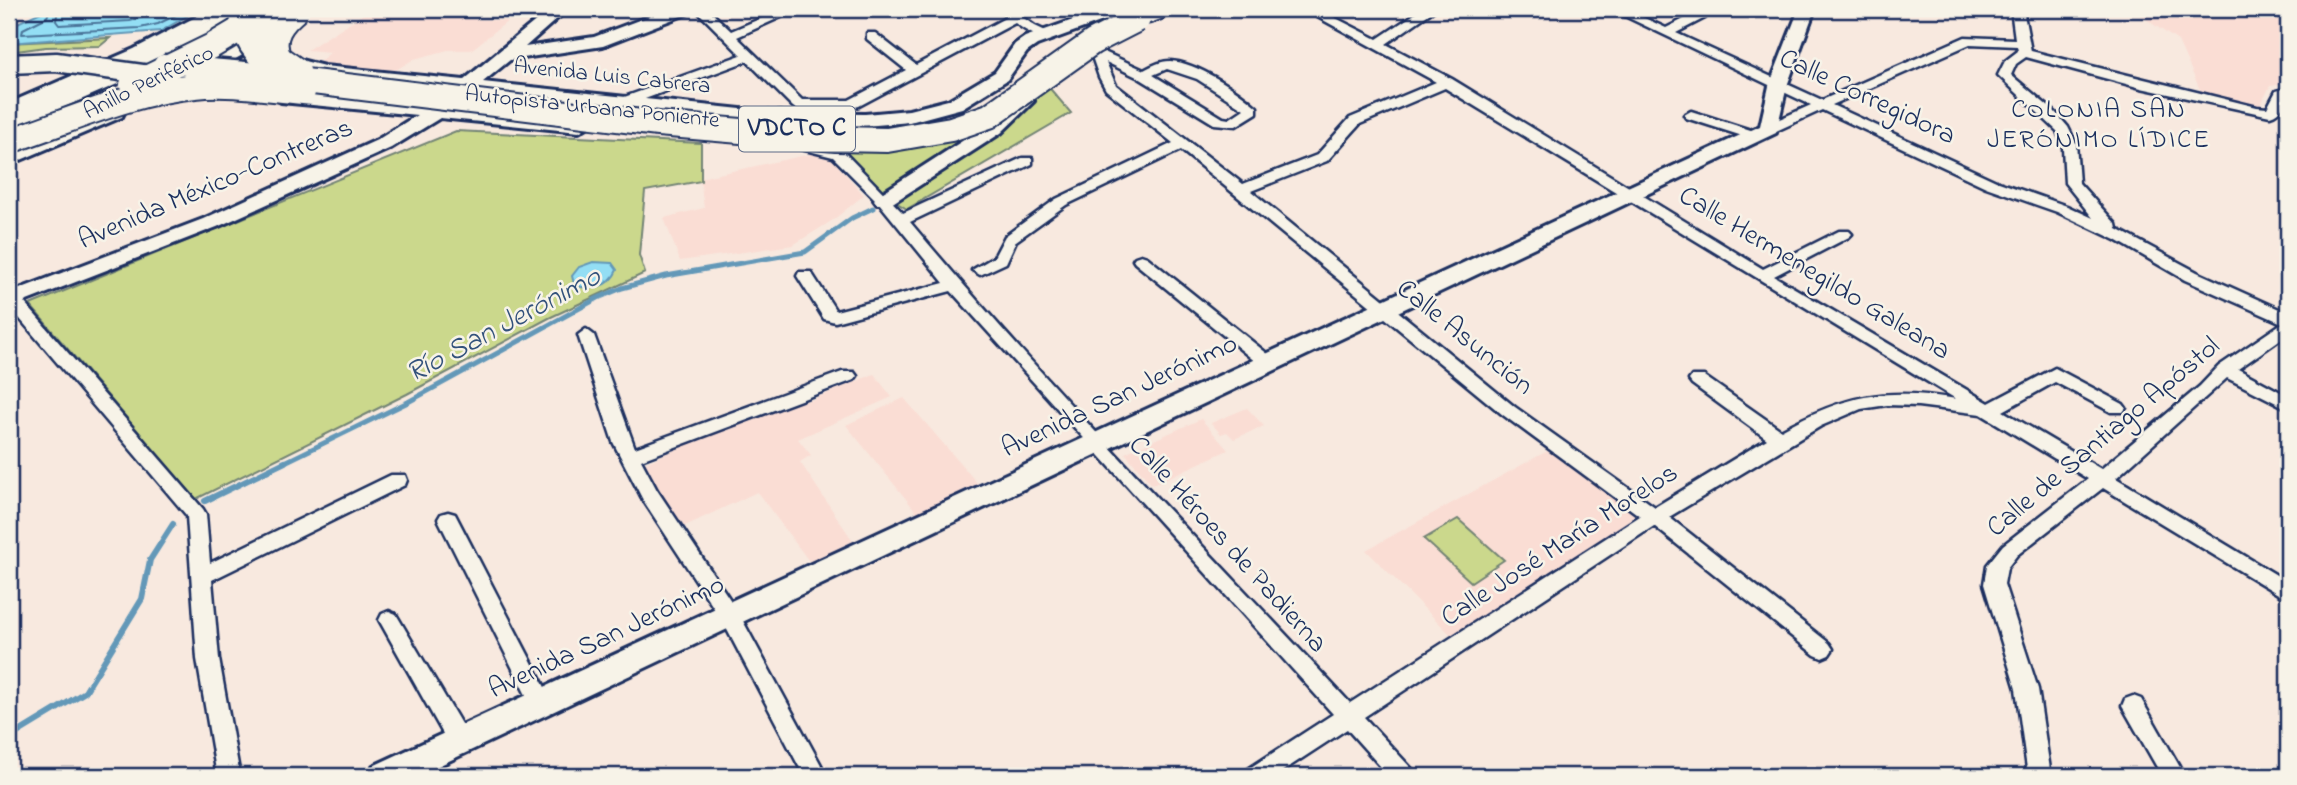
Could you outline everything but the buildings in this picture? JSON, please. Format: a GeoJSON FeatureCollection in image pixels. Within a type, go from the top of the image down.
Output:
{"type":"FeatureCollection","features":[{"type":"Feature","properties":{"kind":"highway"},"geometry":{"type":"LineString","coordinates":[[248,9],[242,24],[247,40],[258,56],[277,72],[324,84],[449,97]]}},
{"type":"Feature","properties":{"kind":"highway","name":"Anillo Periférico"},"geometry":{"type":"LineString","coordinates":[[9,124],[144,64],[248,9]]}},
{"type":"Feature","properties":{"kind":"highway"},"geometry":{"type":"LineString","coordinates":[[9,131],[125,79],[259,9]]}},
{"type":"Feature","properties":{"kind":"highway"},"geometry":{"type":"LineString","coordinates":[[9,140],[184,61],[274,9]]}},
{"type":"Feature","properties":{"kind":"highway","name":"Autopista Urbana Poniente"},"geometry":{"type":"LineString","coordinates":[[449,97],[768,127],[850,133],[894,132],[942,124],[982,111],[1119,17],[1149,9]]}},
{"type":"Feature","properties":{"kind":"highway","name":"Autopista Urbana Poniente"},"geometry":{"type":"LineString","coordinates":[[298,10],[285,19],[274,39],[275,54],[288,66],[306,73],[449,97],[836,139],[906,138],[951,129],[989,116],[1093,42],[1164,9]]}},
{"type":"Feature","properties":{"kind":"highway","name":"Anillo Periférico"},"geometry":{"type":"LineString","coordinates":[[9,152],[160,81],[298,10]]}},
{"type":"Feature","properties":{"kind":"highway"},"geometry":{"type":"LineString","coordinates":[[793,122],[874,128],[918,123],[951,114],[990,96],[1046,47],[1119,17]]}},
{"type":"Feature","properties":{"kind":"highway"},"geometry":{"type":"LineString","coordinates":[[9,152],[158,88],[206,80]]}},
{"type":"Feature","properties":{"kind":"highway"},"geometry":{"type":"LineString","coordinates":[[9,140],[123,101],[195,86],[235,86],[405,101],[449,97]]}},
{"type":"Feature","properties":{"kind":"main road"},"geometry":{"type":"LineString","coordinates":[[9,108],[140,53],[223,9]]}},
{"type":"Feature","properties":{"kind":"main road","name":"Avenida México-Contreras"},"geometry":{"type":"LineString","coordinates":[[10,300],[210,223],[384,144],[506,55],[560,9]]}},
{"type":"Feature","properties":{"kind":"main road"},"geometry":{"type":"LineString","coordinates":[[506,55],[597,42],[683,9]]}},
{"type":"Feature","properties":{"kind":"main road","name":"Avenida Luis Cabrera"},"geometry":{"type":"LineString","coordinates":[[267,34],[270,55],[303,68],[449,97],[488,115],[534,121],[878,120],[933,111],[975,94],[1001,76],[1021,48],[1038,37],[1119,17],[1173,9]]}},
{"type":"Feature","properties":{"kind":"main road"},"geometry":{"type":"LineString","coordinates":[[9,159],[138,103],[267,34],[298,10]]}},
{"type":"Feature","properties":{"kind":"main road"},"geometry":{"type":"LineString","coordinates":[[293,75],[269,60],[259,44],[258,37],[266,27],[298,10]]}},
{"type":"Feature","properties":{"kind":"main road"},"geometry":{"type":"LineString","coordinates":[[1762,133],[1802,10]]}},
{"type":"Feature","properties":{"kind":"main road","name":"Avenida Luis Cabrera"},"geometry":{"type":"LineString","coordinates":[[9,57],[53,54],[293,75],[740,129],[793,122],[908,144],[968,133],[988,124],[1096,50],[1119,17]]}},
{"type":"Feature","properties":{"kind":"main road","name":"Avenida Luis Cabrera"},"geometry":{"type":"LineString","coordinates":[[138,103],[182,93],[231,92],[567,97],[874,130],[916,126],[962,114],[988,103],[1014,84],[1023,72],[1038,37]]}},
{"type":"Feature","properties":{"kind":"main road"},"geometry":{"type":"LineString","coordinates":[[9,64],[56,62],[206,80],[307,87],[908,144]]}},
{"type":"Feature","properties":{"kind":"main road"},"geometry":{"type":"LineString","coordinates":[[534,121],[530,114],[540,103],[567,97]]}},
{"type":"Feature","properties":{"kind":"main road"},"geometry":{"type":"LineString","coordinates":[[884,201],[994,129],[1025,101]]}},
{"type":"Feature","properties":{"kind":"main road"},"geometry":{"type":"LineString","coordinates":[[384,144],[460,119],[488,115]]}},
{"type":"Feature","properties":{"kind":"main road","name":"Avenida San Jerónimo"},"geometry":{"type":"LineString","coordinates":[[384,776],[1762,133]]}},
{"type":"Feature","properties":{"kind":"street"},"geometry":{"type":"LineString","coordinates":[[701,9],[749,56],[793,122],[854,103],[1010,13],[1038,37]]}},
{"type":"Feature","properties":{"kind":"street"},"geometry":{"type":"LineString","coordinates":[[729,36],[793,9]]}},
{"type":"Feature","properties":{"kind":"street","name":"Calle Hermenegildo Galeana"},"geometry":{"type":"LineString","coordinates":[[1309,9],[1447,82],[1628,195],[1899,359],[2103,478],[2288,592]]}},
{"type":"Feature","properties":{"kind":"street"},"geometry":{"type":"LineString","coordinates":[[1378,44],[1430,9]]}},
{"type":"Feature","properties":{"kind":"street","name":"Calle Corregidora"},"geometry":{"type":"LineString","coordinates":[[1616,9],[1991,184],[2062,209],[2121,237],[2191,276],[2288,318]]}},
{"type":"Feature","properties":{"kind":"street"},"geometry":{"type":"LineString","coordinates":[[1666,33],[1702,15],[1696,9]]}},
{"type":"Feature","properties":{"kind":"street"},"geometry":{"type":"LineString","coordinates":[[2017,9],[2024,48]]}},
{"type":"Feature","properties":{"kind":"street"},"geometry":{"type":"LineString","coordinates":[[871,36],[914,70]]}},
{"type":"Feature","properties":{"kind":"street"},"geometry":{"type":"LineString","coordinates":[[1692,115],[1762,133],[1819,105],[1969,40],[2024,48],[2141,85],[2180,91],[2257,111],[2270,112],[2276,107],[2281,94],[2288,92]]}},
{"type":"Feature","properties":{"kind":"street"},"geometry":{"type":"LineString","coordinates":[[2024,48],[2007,67],[2004,75],[2015,89],[2063,129],[2070,144],[2070,178],[2089,205],[2121,237]]}},
{"type":"Feature","properties":{"kind":"street"},"geometry":{"type":"LineString","coordinates":[[1096,50],[1142,74],[1219,121],[1231,123],[1252,110],[1217,86],[1181,68],[1164,65],[1142,74]]}},
{"type":"Feature","properties":{"kind":"street","name":"Calle Asunción"},"geometry":{"type":"LineString","coordinates":[[1096,50],[1111,87],[1184,143],[1382,309],[1509,411],[1654,516],[1822,649]]}},
{"type":"Feature","properties":{"kind":"street"},"geometry":{"type":"LineString","coordinates":[[621,103],[749,56]]}},
{"type":"Feature","properties":{"kind":"street"},"geometry":{"type":"LineString","coordinates":[[1241,190],[1322,158],[1333,150],[1348,126],[1355,121],[1447,82]]}},
{"type":"Feature","properties":{"kind":"street","name":"Calle Héroes de Padierna"},"geometry":{"type":"LineString","coordinates":[[793,122],[838,154],[884,201],[954,285],[1347,718],[1404,776]]}},
{"type":"Feature","properties":{"kind":"street"},"geometry":{"type":"LineString","coordinates":[[980,270],[1000,260],[1010,239],[1060,202],[1184,143]]}},
{"type":"Feature","properties":{"kind":"street"},"geometry":{"type":"LineString","coordinates":[[901,220],[1027,161]]}},
{"type":"Feature","properties":{"kind":"street"},"geometry":{"type":"LineString","coordinates":[[1762,276],[1844,234]]}},
{"type":"Feature","properties":{"kind":"street"},"geometry":{"type":"LineString","coordinates":[[1141,260],[1268,363]]}},
{"type":"Feature","properties":{"kind":"street"},"geometry":{"type":"LineString","coordinates":[[806,276],[830,315],[835,317],[954,285]]}},
{"type":"Feature","properties":{"kind":"street"},"geometry":{"type":"LineString","coordinates":[[10,300],[196,514],[208,659],[229,776]]}},
{"type":"Feature","properties":{"kind":"street","name":"Calle de Santiago Apóstol"},"geometry":{"type":"LineString","coordinates":[[2039,776],[2027,689],[1994,584],[1997,565],[2010,550],[2103,478],[2206,390],[2225,370],[2288,326]]}},
{"type":"Feature","properties":{"kind":"street"},"geometry":{"type":"LineString","coordinates":[[586,335],[622,442],[650,495],[730,616],[816,776]]}},
{"type":"Feature","properties":{"kind":"street"},"geometry":{"type":"LineString","coordinates":[[1899,359],[1911,374],[1916,389],[1910,399]]}},
{"type":"Feature","properties":{"kind":"street"},"geometry":{"type":"LineString","coordinates":[[2225,370],[2288,403]]}},
{"type":"Feature","properties":{"kind":"street"},"geometry":{"type":"LineString","coordinates":[[1989,411],[2055,374],[2117,408]]}},
{"type":"Feature","properties":{"kind":"street"},"geometry":{"type":"LineString","coordinates":[[631,457],[848,376]]}},
{"type":"Feature","properties":{"kind":"street"},"geometry":{"type":"LineString","coordinates":[[1698,380],[1782,440]]}},
{"type":"Feature","properties":{"kind":"street","name":"Calle José María Morelos"},"geometry":{"type":"LineString","coordinates":[[1256,776],[1654,516],[1782,440],[1858,403],[1910,399],[1989,411]]}},
{"type":"Feature","properties":{"kind":"street"},"geometry":{"type":"LineString","coordinates":[[200,577],[398,480]]}},
{"type":"Feature","properties":{"kind":"street"},"geometry":{"type":"LineString","coordinates":[[448,519],[541,702]]}},
{"type":"Feature","properties":{"kind":"street"},"geometry":{"type":"LineString","coordinates":[[389,620],[459,741]]}},
{"type":"Feature","properties":{"kind":"street"},"geometry":{"type":"LineString","coordinates":[[2133,706],[2174,776]]}},
{"type":"Feature","properties":{"kind":"shaded area"},"geometry":{"type":"Polygon","coordinates":[[[2131,9],[2288,9],[2288,77],[2284,84],[2270,86],[2260,106],[2202,94],[2178,41],[2131,9]]]}},
{"type":"Feature","properties":{"kind":"shaded area"},"geometry":{"type":"Polygon","coordinates":[[[365,13],[508,21],[471,50],[448,50],[414,59],[391,73],[313,67],[331,52],[307,50],[365,13]]]}},
{"type":"Feature","properties":{"kind":"shaded area"},"geometry":{"type":"Polygon","coordinates":[[[825,151],[864,195],[833,220],[793,245],[680,261],[664,218],[704,208],[700,178],[825,151]]]}},
{"type":"Feature","properties":{"kind":"shaded area"},"geometry":{"type":"Polygon","coordinates":[[[874,374],[892,397],[798,439],[811,455],[800,462],[855,544],[812,565],[757,492],[683,527],[641,465],[762,410],[811,400],[874,374]]]}},
{"type":"Feature","properties":{"kind":"shaded area"},"geometry":{"type":"Polygon","coordinates":[[[904,398],[978,484],[919,515],[846,425],[904,398]]]}},
{"type":"Feature","properties":{"kind":"shaded area"},"geometry":{"type":"Polygon","coordinates":[[[1247,408],[1264,426],[1234,439],[1227,432],[1221,434],[1211,423],[1247,408]]]}},
{"type":"Feature","properties":{"kind":"shaded area"},"geometry":{"type":"Polygon","coordinates":[[[1201,419],[1228,450],[1152,485],[1125,453],[1201,419]]]}},
{"type":"Feature","properties":{"kind":"shaded area"},"geometry":{"type":"Polygon","coordinates":[[[1551,449],[1640,519],[1452,636],[1366,550],[1551,449]]]}},
{"type":"Feature","properties":{"kind":"green space"},"geometry":{"type":"Polygon","coordinates":[[[110,38],[100,46],[46,47],[9,52],[9,43],[110,38]]]}},
{"type":"Feature","properties":{"kind":"green space"},"geometry":{"type":"Polygon","coordinates":[[[1046,84],[1071,113],[907,209],[889,198],[839,154],[814,148],[885,147],[1046,84]]]}},
{"type":"Feature","properties":{"kind":"green space"},"geometry":{"type":"Polygon","coordinates":[[[456,131],[701,143],[701,181],[645,191],[639,255],[645,273],[549,318],[407,394],[196,499],[30,305],[456,131]]]}},
{"type":"Feature","properties":{"kind":"green space"},"geometry":{"type":"Polygon","coordinates":[[[1458,519],[1504,560],[1471,582],[1424,539],[1458,519]]]}},
{"type":"Feature","properties":{"kind":"water"},"geometry":{"type":"Polygon","coordinates":[[[47,9],[199,9],[161,31],[9,43],[9,27],[47,9]]]}},
{"type":"Feature","properties":{"kind":"water"},"geometry":{"type":"Polygon","coordinates":[[[593,262],[612,263],[617,270],[604,284],[592,288],[574,284],[572,276],[579,267],[593,262]]]}},
{"type":"Feature","properties":{"kind":"waterway","name":"Río San Jerónimo"},"geometry":{"type":"LineString","coordinates":[[281,464],[408,402],[598,298],[622,288],[666,276],[805,252],[852,218],[873,208]]}},
{"type":"Feature","properties":{"kind":"waterway","name":"Río San Jerónimo"},"geometry":{"type":"LineString","coordinates":[[205,501],[285,462]]}},
{"type":"Feature","properties":{"kind":"waterway","name":"Río San Jerónimo"},"geometry":{"type":"LineString","coordinates":[[9,738],[85,692],[142,599],[150,560],[173,524]]}},
{"type":"Feature","properties":{"kind":"district","name":"COLONIA SAN JERÓNIMO LÍDICE"},"geometry":{"type":"Point","coordinates":[2099,126]}}]}
